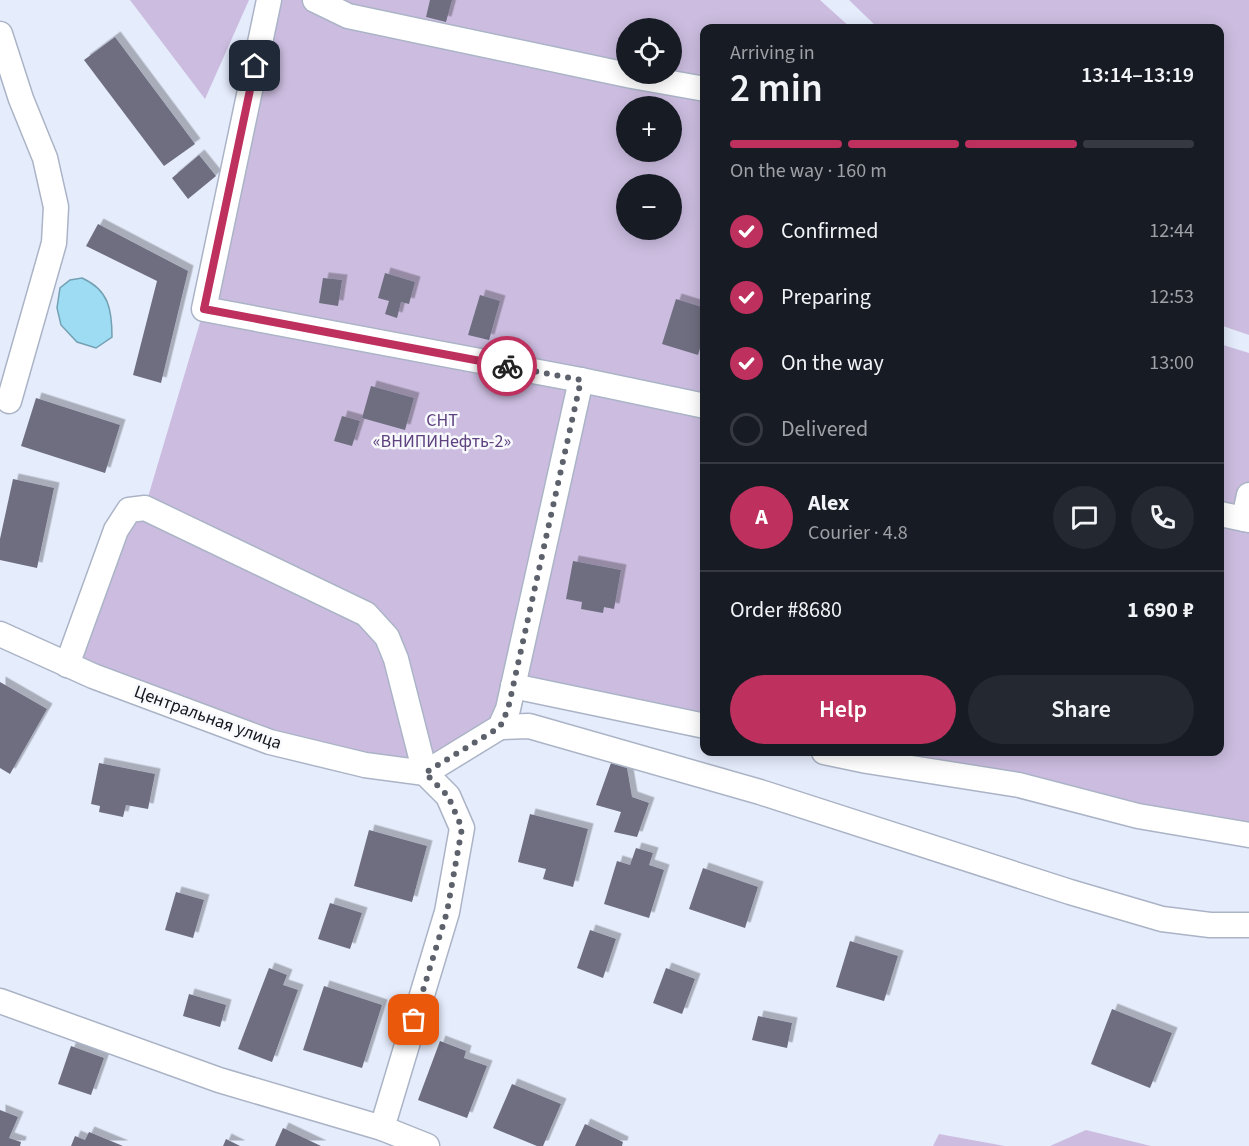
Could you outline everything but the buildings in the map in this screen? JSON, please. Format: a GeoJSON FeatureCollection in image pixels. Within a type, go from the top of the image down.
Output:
{"type":"FeatureCollection","features":[{"type":"Feature","properties":{"kind":"street"},"geometry":{"type":"LineString","coordinates":[[269,0],[204,309],[581,380],[700,405]]}},
{"type":"Feature","properties":{"kind":"street"},"geometry":{"type":"LineString","coordinates":[[315,0],[348,16],[700,88]]}},
{"type":"Feature","properties":{"kind":"street"},"geometry":{"type":"LineString","coordinates":[[0,34],[21,99],[45,158],[56,207],[54,243],[9,401]]}},
{"type":"Feature","properties":{"kind":"street"},"geometry":{"type":"LineString","coordinates":[[500,727],[508,709],[581,380]]}},
{"type":"Feature","properties":{"kind":"street"},"geometry":{"type":"LineString","coordinates":[[1224,515],[1246,520],[1249,495]]}},
{"type":"Feature","properties":{"kind":"street"},"geometry":{"type":"LineString","coordinates":[[67,664],[116,530],[129,510],[145,508],[366,614],[387,637],[396,659],[425,773],[448,796],[462,828],[447,912],[382,1128]]}},
{"type":"Feature","properties":{"kind":"street","name":"Центральная улица"},"geometry":{"type":"LineString","coordinates":[[0,634],[93,676],[270,742],[365,765],[425,773]]}},
{"type":"Feature","properties":{"kind":"street"},"geometry":{"type":"LineString","coordinates":[[513,686],[700,725]]}},
{"type":"Feature","properties":{"kind":"street"},"geometry":{"type":"LineString","coordinates":[[425,773],[500,727],[529,726],[760,792],[1162,919],[1210,925],[1249,925]]}},
{"type":"Feature","properties":{"kind":"street"},"geometry":{"type":"LineString","coordinates":[[843,756],[1019,785],[1138,816],[1249,836]]}},
{"type":"Feature","properties":{"kind":"street"},"geometry":{"type":"LineString","coordinates":[[0,1001],[219,1080],[382,1128],[427,1146]]}},
{"type":"Feature","properties":{"kind":"green space"},"geometry":{"type":"Polygon","coordinates":[[[130,0],[249,0],[205,99],[130,0]]]}},
{"type":"Feature","properties":{"kind":"green space","name":"СНТ «ВНИПИНефть-2»"},"geometry":{"type":"Polygon","coordinates":[[[269,0],[820,0],[847,24],[700,24],[700,725],[513,686],[508,709],[425,773],[365,765],[67,665],[116,530],[145,507],[204,309],[269,0]]]}},
{"type":"Feature","properties":{"kind":"green space"},"geometry":{"type":"Polygon","coordinates":[[[849,0],[1249,0],[1249,335],[1224,326],[1224,24],[874,24],[849,0]]]}},
{"type":"Feature","properties":{"kind":"green space"},"geometry":{"type":"Polygon","coordinates":[[[1224,345],[1249,353],[1249,835],[844,756],[1224,756],[1224,345]]]}},
{"type":"Feature","properties":{"kind":"green space"},"geometry":{"type":"Polygon","coordinates":[[[1086,1130],[1151,1146],[1050,1146],[1086,1130]]]}},
{"type":"Feature","properties":{"kind":"green space"},"geometry":{"type":"Polygon","coordinates":[[[939,1134],[1005,1146],[933,1146],[939,1134]]]}},
{"type":"Feature","properties":{"kind":"water"},"geometry":{"type":"Polygon","coordinates":[[[82,278],[98,288],[110,310],[112,337],[96,348],[77,342],[61,325],[57,308],[60,288],[70,280],[82,278]]]}},
{"type":"Feature","properties":{"kind":"way so far"},"geometry":{"type":"LineString","coordinates":[[414,1020],[447,912],[462,828],[448,796],[425,773],[500,727],[508,709],[581,380],[507,366]]}},
{"type":"Feature","properties":{"kind":"route"},"geometry":{"type":"LineString","coordinates":[[255,66],[204,309],[507,366]]}}]}
